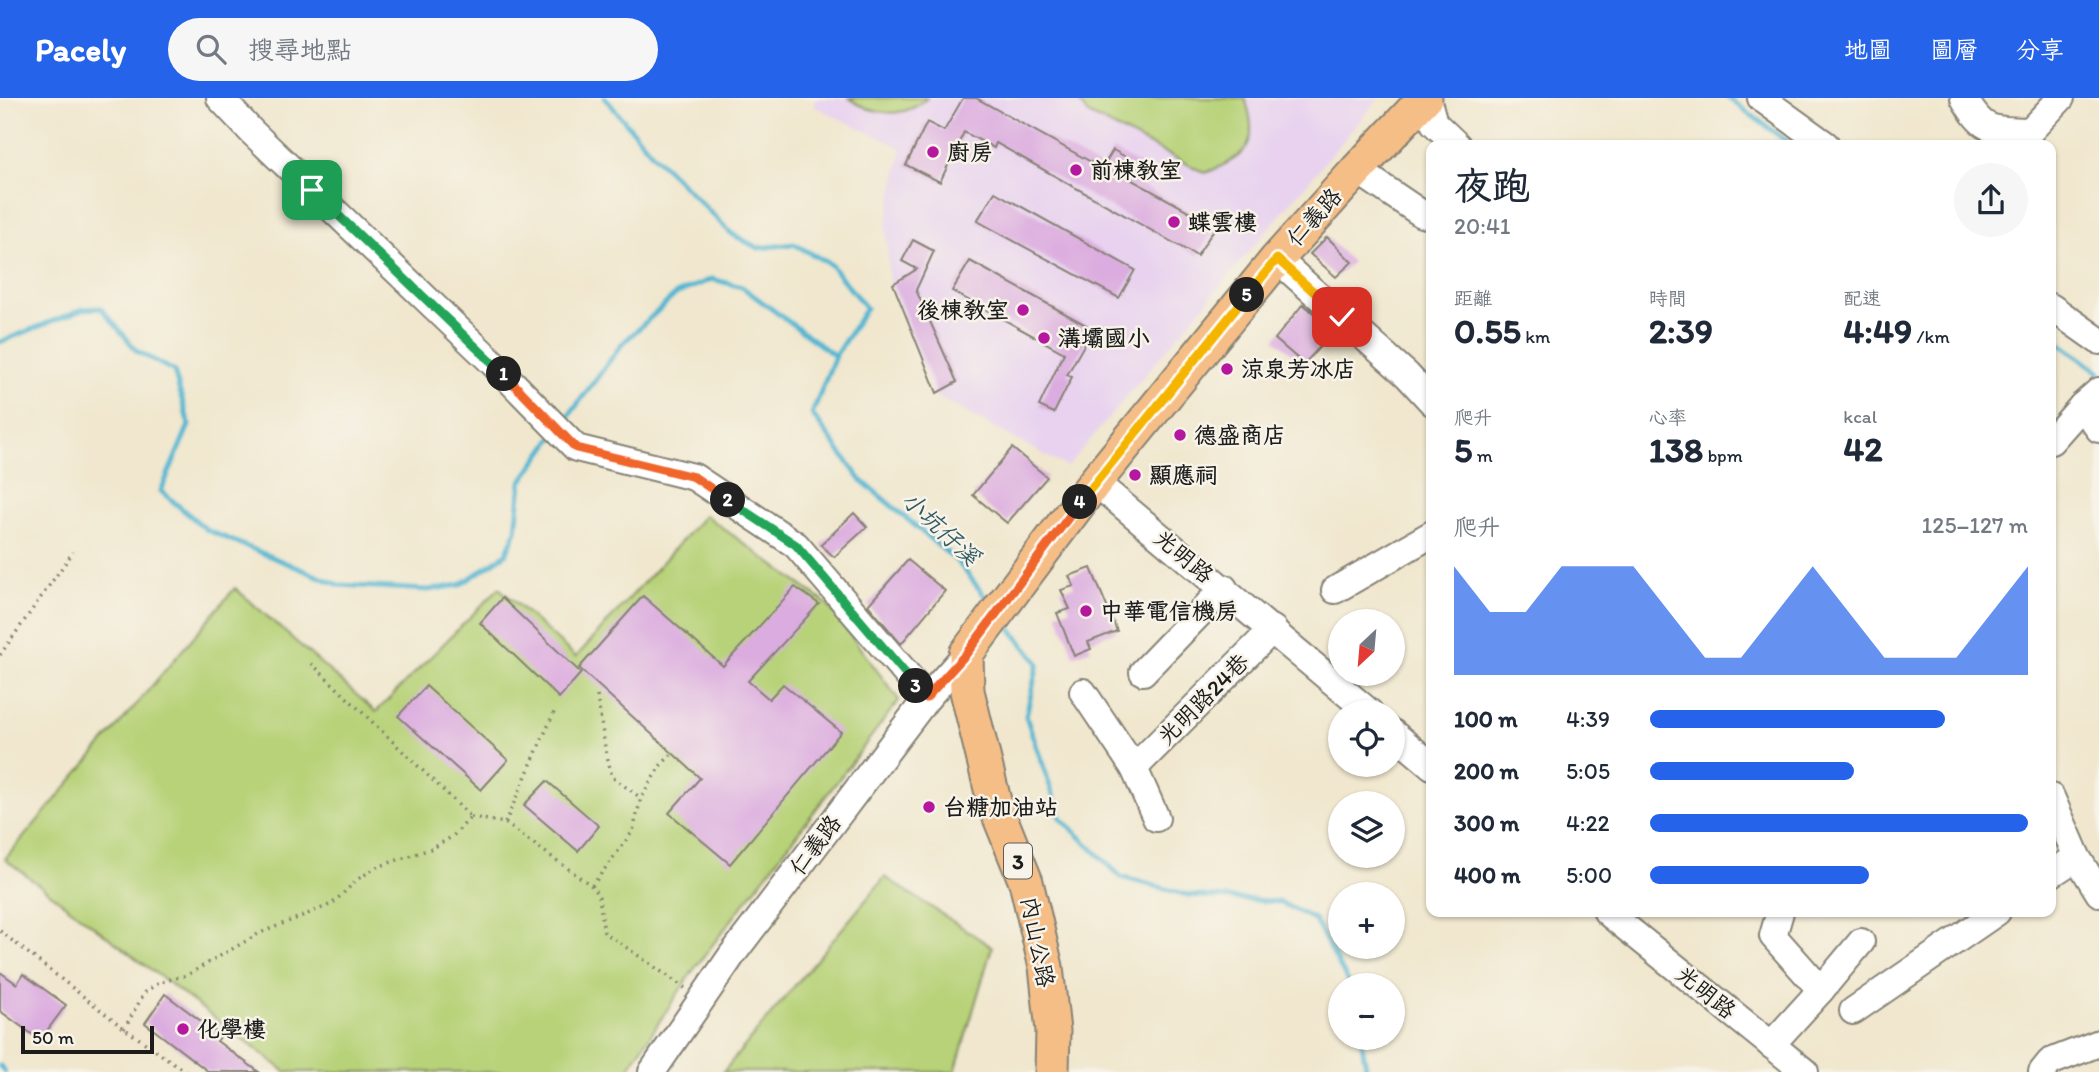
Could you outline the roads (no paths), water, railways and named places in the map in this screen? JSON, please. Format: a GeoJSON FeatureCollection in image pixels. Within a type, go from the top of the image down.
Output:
{"type":"FeatureCollection","features":[{"type":"Feature","properties":{"kind":"main road","name":"仁義路"},"geometry":{"type":"LineString","coordinates":[[966,654],[1095,482],[1277,259],[1356,170],[1426,98]]}},
{"type":"Feature","properties":{"kind":"main road","name":"內山公路"},"geometry":{"type":"LineString","coordinates":[[966,654],[967,691],[992,792],[1026,882],[1046,967],[1053,1031],[1052,1072]]}},
{"type":"Feature","properties":{"kind":"street"},"geometry":{"type":"LineString","coordinates":[[220,98],[252,132],[491,361],[576,448],[694,477],[796,545],[926,698]]}},
{"type":"Feature","properties":{"kind":"street"},"geometry":{"type":"LineString","coordinates":[[1426,98],[1434,123],[1452,140]]}},
{"type":"Feature","properties":{"kind":"street"},"geometry":{"type":"LineString","coordinates":[[1761,98],[1819,140]]}},
{"type":"Feature","properties":{"kind":"street"},"geometry":{"type":"LineString","coordinates":[[1964,98],[1976,120],[1995,130],[2030,131],[2061,98]]}},
{"type":"Feature","properties":{"kind":"street"},"geometry":{"type":"LineString","coordinates":[[1356,170],[1426,215]]}},
{"type":"Feature","properties":{"kind":"street"},"geometry":{"type":"LineString","coordinates":[[1277,259],[1407,375],[1426,396]]}},
{"type":"Feature","properties":{"kind":"street"},"geometry":{"type":"LineString","coordinates":[[2056,311],[2099,341]]}},
{"type":"Feature","properties":{"kind":"street"},"geometry":{"type":"LineString","coordinates":[[2090,399],[2099,429]]}},
{"type":"Feature","properties":{"kind":"street"},"geometry":{"type":"LineString","coordinates":[[2056,436],[2090,399]]}},
{"type":"Feature","properties":{"kind":"street","name":"光明路"},"geometry":{"type":"LineString","coordinates":[[1095,482],[1355,700]]}},
{"type":"Feature","properties":{"kind":"street"},"geometry":{"type":"LineString","coordinates":[[1335,590],[1426,537]]}},
{"type":"Feature","properties":{"kind":"street"},"geometry":{"type":"LineString","coordinates":[[1143,672],[1224,588]]}},
{"type":"Feature","properties":{"kind":"street","name":"光明路24巷"},"geometry":{"type":"LineString","coordinates":[[1134,768],[1273,629]]}},
{"type":"Feature","properties":{"kind":"street","name":"仁義路"},"geometry":{"type":"LineString","coordinates":[[652,1072],[732,955],[926,698],[966,654]]}},
{"type":"Feature","properties":{"kind":"street"},"geometry":{"type":"LineString","coordinates":[[1083,692],[1134,768],[1156,818]]}},
{"type":"Feature","properties":{"kind":"street"},"geometry":{"type":"LineString","coordinates":[[1405,743],[1426,761]]}},
{"type":"Feature","properties":{"kind":"street"},"geometry":{"type":"LineString","coordinates":[[2056,809],[2077,857],[2099,893]]}},
{"type":"Feature","properties":{"kind":"street"},"geometry":{"type":"LineString","coordinates":[[2056,871],[2077,857]]}},
{"type":"Feature","properties":{"kind":"street","name":"光明路"},"geometry":{"type":"LineString","coordinates":[[1613,917],[1805,1072]]}},
{"type":"Feature","properties":{"kind":"street"},"geometry":{"type":"LineString","coordinates":[[1779,917],[1773,936],[1821,990]]}},
{"type":"Feature","properties":{"kind":"street"},"geometry":{"type":"LineString","coordinates":[[1853,1011],[1990,917]]}},
{"type":"Feature","properties":{"kind":"street"},"geometry":{"type":"LineString","coordinates":[[1771,1045],[1861,942]]}},
{"type":"Feature","properties":{"kind":"street"},"geometry":{"type":"LineString","coordinates":[[2042,1072],[2050,1062],[2099,1043]]}},
{"type":"Feature","properties":{"kind":"waterway","name":"小坑仔溪"},"geometry":{"type":"LineString","coordinates":[[605,98],[654,156],[732,234],[758,248],[794,244],[830,264],[866,308],[835,356],[812,414],[861,480],[958,562],[991,604]]}},
{"type":"Feature","properties":{"kind":"waterway"},"geometry":{"type":"LineString","coordinates":[[1728,98],[1785,140]]}},
{"type":"Feature","properties":{"kind":"waterway"},"geometry":{"type":"LineString","coordinates":[[562,425],[622,344],[676,294],[712,279],[742,287],[835,356]]}},
{"type":"Feature","properties":{"kind":"waterway"},"geometry":{"type":"LineString","coordinates":[[0,342],[83,309],[101,308],[137,351],[174,371],[189,425],[161,491],[207,530],[339,585],[428,590],[460,585],[506,554],[516,531],[521,482],[554,436]]}},
{"type":"Feature","properties":{"kind":"waterway"},"geometry":{"type":"LineString","coordinates":[[2056,341],[2099,372]]}},
{"type":"Feature","properties":{"kind":"waterway","name":"小坑仔溪"},"geometry":{"type":"LineString","coordinates":[[1006,623],[1038,663],[1026,716],[1061,818],[1121,877],[1188,895],[1279,902],[1314,919],[1343,973]]}},
{"type":"Feature","properties":{"kind":"waterway","name":"小坑仔溪"},"geometry":{"type":"LineString","coordinates":[[1363,1050],[1367,1072]]}},
{"type":"Feature","properties":{"kind":"waterway"},"geometry":{"type":"LineString","coordinates":[[0,1066],[5,1072]]}},
{"type":"Feature","properties":{"kind":"place","name":"廚房"},"geometry":{"type":"Point","coordinates":[933,152]}},
{"type":"Feature","properties":{"kind":"place","name":"前棟教室"},"geometry":{"type":"Point","coordinates":[1076,170]}},
{"type":"Feature","properties":{"kind":"place","name":"蝶雲樓"},"geometry":{"type":"Point","coordinates":[1174,222]}},
{"type":"Feature","properties":{"kind":"place","name":"後棟教室"},"geometry":{"type":"Point","coordinates":[1023,310]}},
{"type":"Feature","properties":{"kind":"place","name":"溝壩國小"},"geometry":{"type":"Point","coordinates":[1044,338]}},
{"type":"Feature","properties":{"kind":"place","name":"涼泉芳冰店"},"geometry":{"type":"Point","coordinates":[1227,369]}},
{"type":"Feature","properties":{"kind":"place","name":"德盛商店"},"geometry":{"type":"Point","coordinates":[1180,435]}},
{"type":"Feature","properties":{"kind":"place","name":"顯應祠"},"geometry":{"type":"Point","coordinates":[1135,475]}},
{"type":"Feature","properties":{"kind":"place","name":"中華電信機房"},"geometry":{"type":"Point","coordinates":[1086,611]}},
{"type":"Feature","properties":{"kind":"place","name":"台糖加油站"},"geometry":{"type":"Point","coordinates":[929,807]}},
{"type":"Feature","properties":{"kind":"place","name":"化學樓"},"geometry":{"type":"Point","coordinates":[183,1029]}}]}
